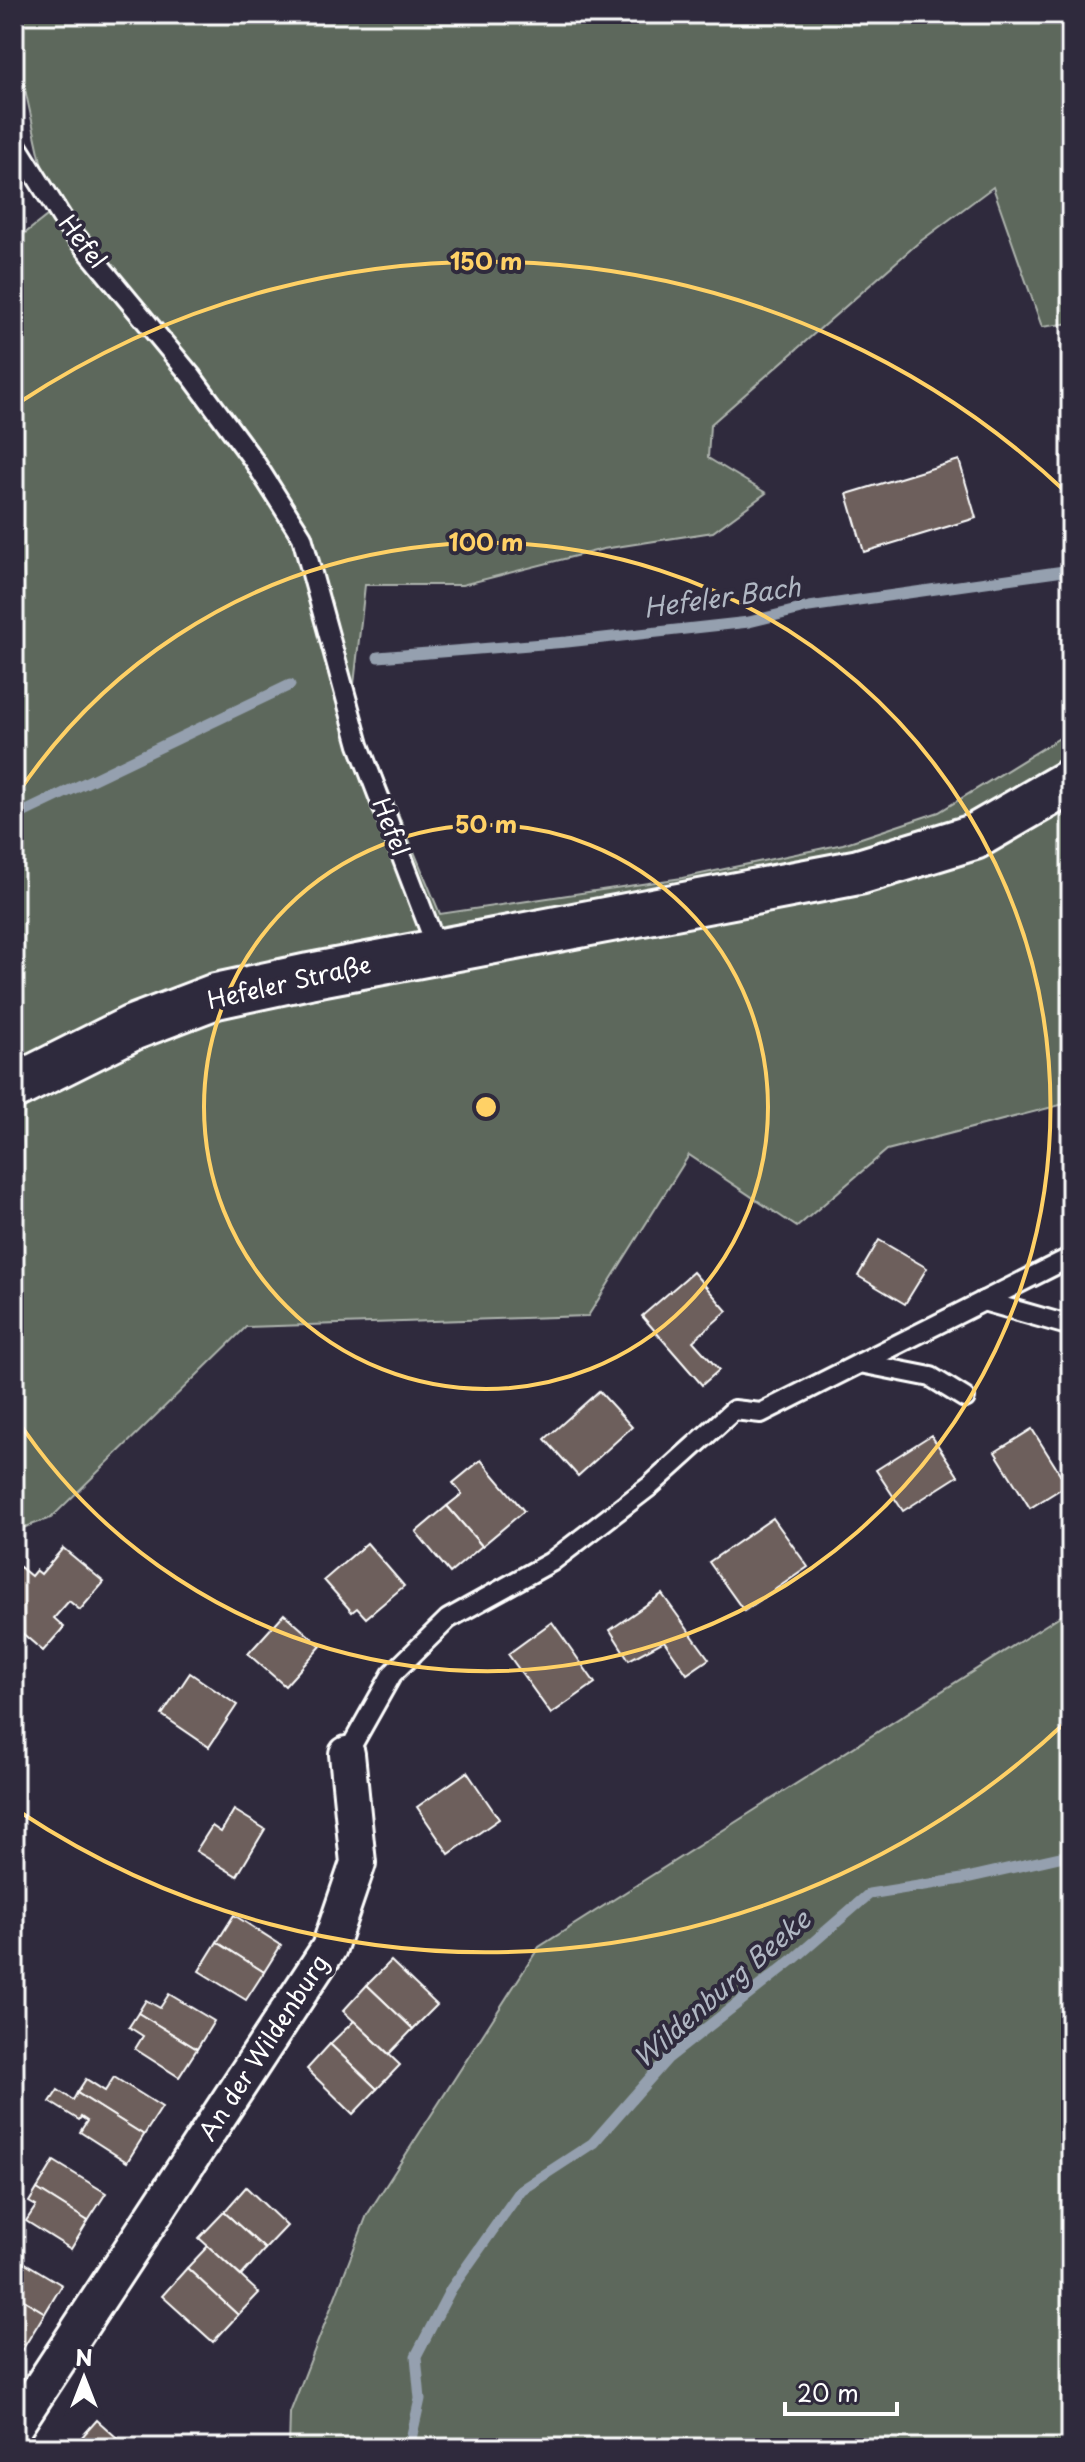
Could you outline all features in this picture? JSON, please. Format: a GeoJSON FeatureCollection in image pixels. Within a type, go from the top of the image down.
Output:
{"type":"FeatureCollection","features":[{"type":"Feature","properties":{"kind":"main road"},"geometry":{"type":"LineString","coordinates":[[438,951],[859,872],[974,837],[1071,781]]}},
{"type":"Feature","properties":{"kind":"main road","name":"Hefeler Straße"},"geometry":{"type":"LineString","coordinates":[[14,1087],[132,1028],[216,996],[438,951]]}},
{"type":"Feature","properties":{"kind":"street","name":"An der Wildenburg"},"geometry":{"type":"LineString","coordinates":[[14,2428],[329,1948],[358,1863],[347,1754]]}},
{"type":"Feature","properties":{"kind":"lane","name":"Hefel"},"geometry":{"type":"LineString","coordinates":[[14,141],[67,226],[192,377],[254,461],[302,537],[359,745],[438,951]]}},
{"type":"Feature","properties":{"kind":"lane","name":"An der Wildenburg"},"geometry":{"type":"LineString","coordinates":[[347,1754],[392,1674],[448,1619],[551,1562],[650,1486],[734,1410],[761,1413],[1071,1257]]}},
{"type":"Feature","properties":{"kind":"lane"},"geometry":{"type":"LineString","coordinates":[[983,1301],[1071,1326]]}},
{"type":"Feature","properties":{"kind":"lane"},"geometry":{"type":"LineString","coordinates":[[860,1363],[931,1377],[965,1398]]}},
{"type":"Feature","properties":{"kind":"green space"},"geometry":{"type":"Polygon","coordinates":[[[14,14],[1071,14],[1071,323],[1042,327],[993,187],[918,243],[710,425],[708,458],[766,493],[713,532],[603,549],[462,585],[365,585],[352,703],[440,914],[682,878],[843,844],[939,812],[1071,731],[1071,1109],[1064,1104],[887,1150],[797,1227],[689,1155],[588,1316],[246,1327],[51,1518],[14,1531],[14,242],[52,212],[14,39],[14,14]]]}},
{"type":"Feature","properties":{"kind":"green space"},"geometry":{"type":"Polygon","coordinates":[[[1071,1609],[1071,2448],[289,2448],[290,2413],[367,2215],[539,1947],[1071,1609]]]}},
{"type":"Feature","properties":{"kind":"building"},"geometry":{"type":"Polygon","coordinates":[[[959,460],[976,518],[864,552],[847,494],[959,460]]]}},
{"type":"Feature","properties":{"kind":"building"},"geometry":{"type":"Polygon","coordinates":[[[879,1240],[927,1268],[905,1304],[858,1276],[879,1240]]]}},
{"type":"Feature","properties":{"kind":"building"},"geometry":{"type":"Polygon","coordinates":[[[693,1272],[727,1311],[693,1341],[719,1370],[702,1385],[642,1316],[693,1272]]]}},
{"type":"Feature","properties":{"kind":"building"},"geometry":{"type":"Polygon","coordinates":[[[599,1391],[632,1427],[578,1476],[545,1439],[599,1391]]]}},
{"type":"Feature","properties":{"kind":"building"},"geometry":{"type":"Polygon","coordinates":[[[1032,1429],[1067,1485],[1030,1508],[995,1452],[1032,1429]]]}},
{"type":"Feature","properties":{"kind":"building"},"geometry":{"type":"Polygon","coordinates":[[[931,1435],[958,1476],[903,1511],[876,1470],[931,1435]]]}},
{"type":"Feature","properties":{"kind":"building"},"geometry":{"type":"Polygon","coordinates":[[[481,1460],[524,1511],[482,1546],[447,1506],[462,1494],[453,1483],[481,1460]]]}},
{"type":"Feature","properties":{"kind":"building"},"geometry":{"type":"Polygon","coordinates":[[[447,1506],[482,1546],[450,1573],[416,1532],[447,1506]]]}},
{"type":"Feature","properties":{"kind":"building"},"geometry":{"type":"Polygon","coordinates":[[[773,1518],[808,1567],[744,1611],[709,1562],[773,1518]]]}},
{"type":"Feature","properties":{"kind":"building"},"geometry":{"type":"Polygon","coordinates":[[[367,1543],[404,1586],[366,1618],[357,1608],[352,1612],[324,1580],[367,1543]]]}},
{"type":"Feature","properties":{"kind":"building"},"geometry":{"type":"Polygon","coordinates":[[[63,1548],[104,1582],[80,1610],[69,1601],[54,1618],[64,1627],[43,1651],[14,1626],[14,1574],[20,1567],[31,1576],[36,1570],[41,1574],[63,1548]]]}},
{"type":"Feature","properties":{"kind":"building"},"geometry":{"type":"Polygon","coordinates":[[[662,1594],[709,1659],[687,1674],[664,1641],[629,1660],[610,1630],[662,1594]]]}},
{"type":"Feature","properties":{"kind":"building"},"geometry":{"type":"Polygon","coordinates":[[[284,1614],[321,1646],[285,1686],[248,1654],[284,1614]]]}},
{"type":"Feature","properties":{"kind":"building"},"geometry":{"type":"Polygon","coordinates":[[[552,1622],[595,1683],[551,1714],[508,1654],[552,1622]]]}},
{"type":"Feature","properties":{"kind":"building"},"geometry":{"type":"Polygon","coordinates":[[[190,1673],[237,1705],[209,1747],[162,1715],[190,1673]]]}},
{"type":"Feature","properties":{"kind":"building"},"geometry":{"type":"Polygon","coordinates":[[[467,1772],[499,1819],[449,1854],[417,1807],[467,1772]]]}},
{"type":"Feature","properties":{"kind":"building"},"geometry":{"type":"Polygon","coordinates":[[[234,1810],[265,1829],[237,1876],[196,1851],[212,1826],[221,1832],[234,1810]]]}},
{"type":"Feature","properties":{"kind":"building"},"geometry":{"type":"Polygon","coordinates":[[[234,1915],[281,1945],[264,1972],[217,1942],[234,1915]]]}},
{"type":"Feature","properties":{"kind":"building"},"geometry":{"type":"Polygon","coordinates":[[[217,1942],[264,1972],[246,2000],[199,1971],[217,1942]]]}},
{"type":"Feature","properties":{"kind":"building"},"geometry":{"type":"Polygon","coordinates":[[[391,1961],[437,2005],[413,2029],[367,1985],[391,1961]]]}},
{"type":"Feature","properties":{"kind":"building"},"geometry":{"type":"Polygon","coordinates":[[[367,1985],[413,2029],[389,2054],[343,2011],[367,1985]]]}},
{"type":"Feature","properties":{"kind":"building"},"geometry":{"type":"Polygon","coordinates":[[[169,1994],[214,2021],[197,2049],[138,2013],[146,2000],[160,2008],[169,1994]]]}},
{"type":"Feature","properties":{"kind":"building"},"geometry":{"type":"Polygon","coordinates":[[[138,2013],[197,2049],[179,2077],[135,2049],[143,2036],[129,2027],[138,2013]]]}},
{"type":"Feature","properties":{"kind":"building"},"geometry":{"type":"Polygon","coordinates":[[[354,2021],[400,2065],[377,2089],[330,2044],[354,2021]]]}},
{"type":"Feature","properties":{"kind":"building"},"geometry":{"type":"Polygon","coordinates":[[[330,2044],[377,2089],[353,2114],[307,2069],[330,2044]]]}},
{"type":"Feature","properties":{"kind":"building"},"geometry":{"type":"Polygon","coordinates":[[[114,2077],[162,2107],[144,2135],[77,2093],[86,2079],[105,2091],[114,2077]]]}},
{"type":"Feature","properties":{"kind":"building"},"geometry":{"type":"Polygon","coordinates":[[[58,2090],[73,2100],[77,2093],[144,2135],[127,2162],[80,2132],[87,2121],[81,2117],[79,2120],[50,2102],[58,2090]]]}},
{"type":"Feature","properties":{"kind":"building"},"geometry":{"type":"Polygon","coordinates":[[[54,2161],[106,2193],[88,2221],[37,2189],[54,2161]]]}},
{"type":"Feature","properties":{"kind":"building"},"geometry":{"type":"Polygon","coordinates":[[[246,2187],[287,2226],[265,2249],[224,2212],[246,2187]]]}},
{"type":"Feature","properties":{"kind":"building"},"geometry":{"type":"Polygon","coordinates":[[[37,2189],[88,2221],[71,2249],[26,2221],[36,2206],[29,2202],[37,2189]]]}},
{"type":"Feature","properties":{"kind":"building"},"geometry":{"type":"Polygon","coordinates":[[[224,2212],[265,2249],[241,2276],[199,2238],[224,2212]]]}},
{"type":"Feature","properties":{"kind":"building"},"geometry":{"type":"Polygon","coordinates":[[[208,2246],[259,2293],[238,2315],[187,2268],[208,2246]]]}},
{"type":"Feature","properties":{"kind":"building"},"geometry":{"type":"Polygon","coordinates":[[[17,2258],[62,2285],[45,2313],[14,2294],[14,2263],[17,2258]]]}},
{"type":"Feature","properties":{"kind":"building"},"geometry":{"type":"Polygon","coordinates":[[[187,2268],[238,2315],[213,2342],[162,2296],[187,2268]]]}},
{"type":"Feature","properties":{"kind":"building"},"geometry":{"type":"Polygon","coordinates":[[[14,2294],[45,2313],[14,2363],[14,2294]]]}},
{"type":"Feature","properties":{"kind":"building"},"geometry":{"type":"Polygon","coordinates":[[[97,2420],[126,2446],[72,2448],[97,2420]]]}},
{"type":"Feature","properties":{"kind":"waterway","name":"Hefeler Bach"},"geometry":{"type":"LineString","coordinates":[[378,657],[567,642],[749,622],[809,607],[1071,570]]}},
{"type":"Feature","properties":{"kind":"waterway","name":"Hefeler Bach"},"geometry":{"type":"LineString","coordinates":[[14,817],[290,685]]}},
{"type":"Feature","properties":{"kind":"waterway","name":"Wildenburg Beeke"},"geometry":{"type":"LineString","coordinates":[[409,2448],[420,2399],[416,2356],[451,2289],[521,2190],[593,2143],[667,2059],[794,1959],[869,1894],[962,1879],[1064,1856],[1071,1848]]}}]}
